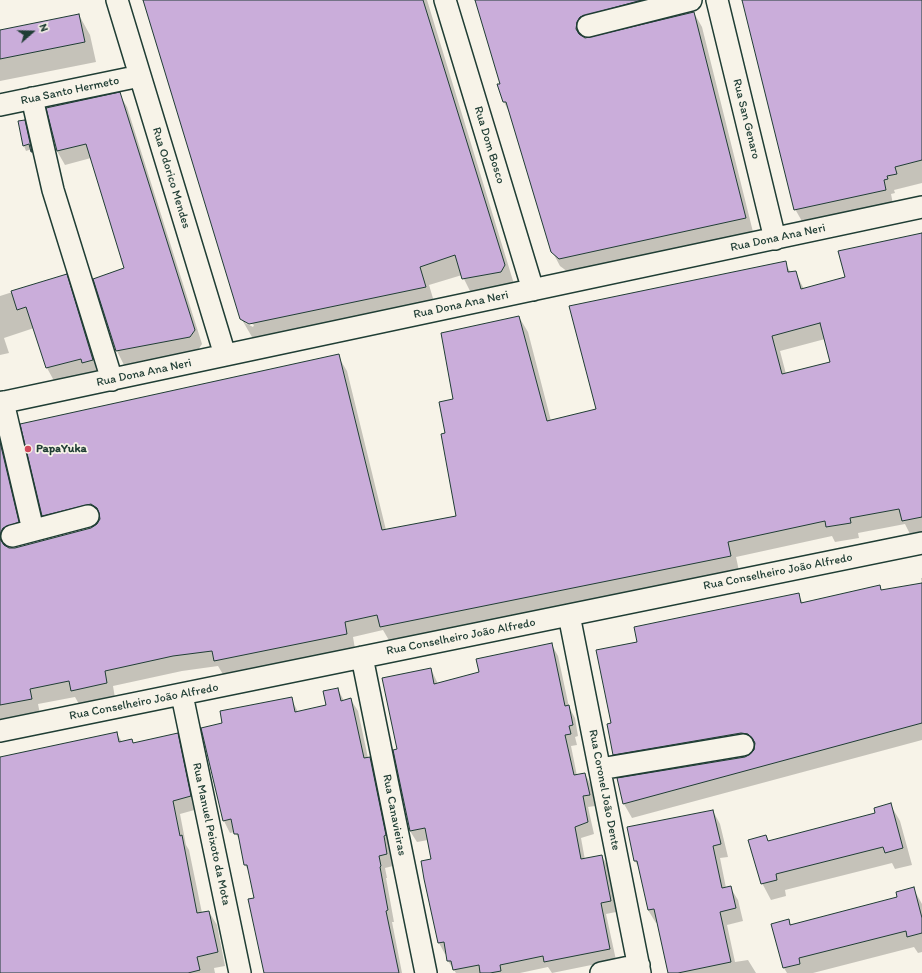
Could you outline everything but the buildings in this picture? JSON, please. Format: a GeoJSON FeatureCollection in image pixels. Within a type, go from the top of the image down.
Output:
{"type":"FeatureCollection","features":[{"type":"Feature","properties":{"kind":"street","name":"Rua Odorico Mendes"},"geometry":{"type":"LineString","coordinates":[[117,0],[225,356]]}},
{"type":"Feature","properties":{"kind":"street","name":"Rua Dom Bosco"},"geometry":{"type":"LineString","coordinates":[[445,0],[533,290]]}},
{"type":"Feature","properties":{"kind":"street"},"geometry":{"type":"LineString","coordinates":[[588,26],[691,0]]}},
{"type":"Feature","properties":{"kind":"street","name":"Rua San Genaro"},"geometry":{"type":"LineString","coordinates":[[717,0],[775,239]]}},
{"type":"Feature","properties":{"kind":"street","name":"Rua Santo Hermeto"},"geometry":{"type":"LineString","coordinates":[[0,105],[140,76]]}},
{"type":"Feature","properties":{"kind":"street"},"geometry":{"type":"LineString","coordinates":[[32,98],[53,190],[112,380]]}},
{"type":"Feature","properties":{"kind":"street","name":"Rua Dona Ana Neri"},"geometry":{"type":"LineString","coordinates":[[1,403],[922,207]]}},
{"type":"Feature","properties":{"kind":"street"},"geometry":{"type":"LineString","coordinates":[[1,403],[33,530]]}},
{"type":"Feature","properties":{"kind":"street"},"geometry":{"type":"LineString","coordinates":[[12,536],[88,516]]}},
{"type":"Feature","properties":{"kind":"street","name":"Rua Conselheiro João Alfredo"},"geometry":{"type":"LineString","coordinates":[[0,731],[922,543]]}},
{"type":"Feature","properties":{"kind":"street","name":"Rua Coronel João Dente"},"geometry":{"type":"LineString","coordinates":[[570,615],[640,969],[601,973]]}},
{"type":"Feature","properties":{"kind":"street","name":"Rua Canavieiras"},"geometry":{"type":"LineString","coordinates":[[362,657],[426,973]]}},
{"type":"Feature","properties":{"kind":"street","name":"Rua Manuel Peixoto da Mota"},"geometry":{"type":"LineString","coordinates":[[182,695],[240,973]]}},
{"type":"Feature","properties":{"kind":"street"},"geometry":{"type":"LineString","coordinates":[[600,769],[744,745]]}},
{"type":"Feature","properties":{"kind":"place","name":"PapaYuka"},"geometry":{"type":"Point","coordinates":[28,449]}}]}
